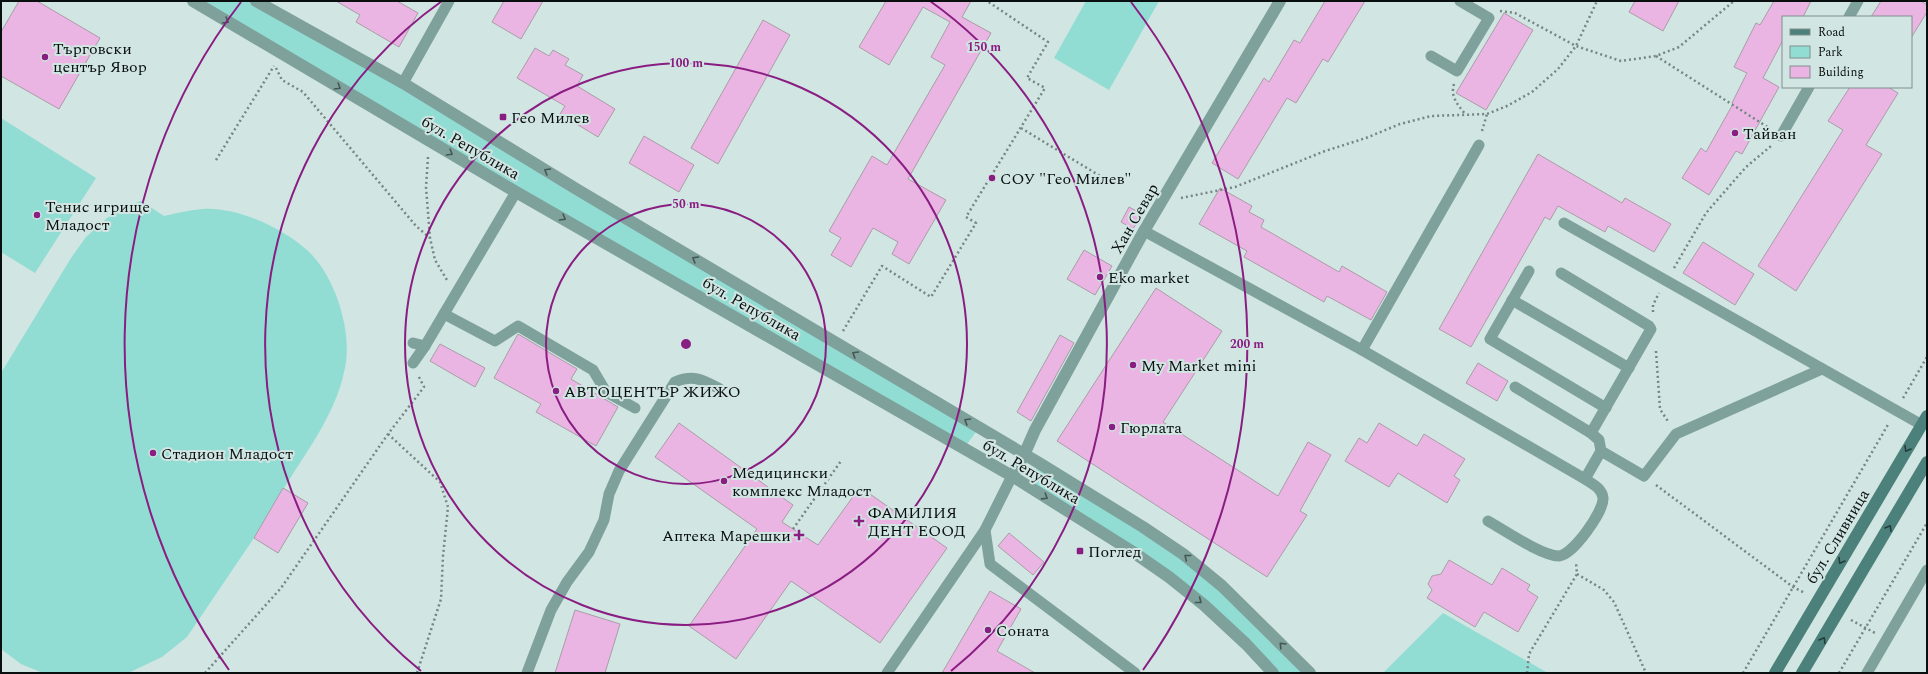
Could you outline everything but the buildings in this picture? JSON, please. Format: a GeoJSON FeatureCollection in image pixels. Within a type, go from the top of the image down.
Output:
{"type":"FeatureCollection","features":[{"type":"Feature","properties":{"kind":"main road","name":"бул. Сливница"},"geometry":{"type":"LineString","coordinates":[[1776,673],[1924,420]]}},
{"type":"Feature","properties":{"kind":"main road"},"geometry":{"type":"LineString","coordinates":[[1802,673],[1927,462]]}},
{"type":"Feature","properties":{"kind":"street","name":"бул. Република"},"geometry":{"type":"LineString","coordinates":[[193,1],[516,192],[1012,476],[1133,552],[1169,577],[1204,605],[1246,644],[1273,673]]}},
{"type":"Feature","properties":{"kind":"street","name":"бул. Република"},"geometry":{"type":"LineString","coordinates":[[256,1],[403,83],[578,190],[1136,523],[1183,554],[1222,586],[1310,673]]}},
{"type":"Feature","properties":{"kind":"street","name":"Хан Севар"},"geometry":{"type":"LineString","coordinates":[[1012,476],[1024,455],[1035,430],[1144,231],[1280,1]]}},
{"type":"Feature","properties":{"kind":"lane"},"geometry":{"type":"LineString","coordinates":[[403,83],[449,1]]}},
{"type":"Feature","properties":{"kind":"lane"},"geometry":{"type":"LineString","coordinates":[[1431,56],[1457,71],[1489,18],[1460,1]]}},
{"type":"Feature","properties":{"kind":"lane"},"geometry":{"type":"LineString","coordinates":[[1850,16],[1858,1]]}},
{"type":"Feature","properties":{"kind":"lane"},"geometry":{"type":"LineString","coordinates":[[1781,136],[1808,88]]}},
{"type":"Feature","properties":{"kind":"lane"},"geometry":{"type":"LineString","coordinates":[[1362,350],[1479,145]]}},
{"type":"Feature","properties":{"kind":"lane"},"geometry":{"type":"LineString","coordinates":[[413,363],[425,346],[516,192]]}},
{"type":"Feature","properties":{"kind":"lane"},"geometry":{"type":"LineString","coordinates":[[1564,223],[1896,411],[1924,420]]}},
{"type":"Feature","properties":{"kind":"lane"},"geometry":{"type":"LineString","coordinates":[[1144,231],[1362,350],[1585,479],[1600,489],[1603,498],[1601,506],[1583,537],[1574,549],[1560,556],[1548,554],[1488,521]]}},
{"type":"Feature","properties":{"kind":"lane"},"geometry":{"type":"LineString","coordinates":[[1529,271],[1490,339],[1606,408]]}},
{"type":"Feature","properties":{"kind":"lane"},"geometry":{"type":"LineString","coordinates":[[1561,273],[1649,326],[1650,333],[1591,433]]}},
{"type":"Feature","properties":{"kind":"lane"},"geometry":{"type":"LineString","coordinates":[[1512,300],[1629,368]]}},
{"type":"Feature","properties":{"kind":"lane"},"geometry":{"type":"LineString","coordinates":[[444,314],[495,342],[518,326],[593,370],[606,392],[635,408]]}},
{"type":"Feature","properties":{"kind":"lane"},"geometry":{"type":"LineString","coordinates":[[413,343],[425,346]]}},
{"type":"Feature","properties":{"kind":"lane"},"geometry":{"type":"LineString","coordinates":[[1601,451],[1644,476],[1676,434],[1822,369]]}},
{"type":"Feature","properties":{"kind":"lane"},"geometry":{"type":"LineString","coordinates":[[527,673],[551,610],[589,552],[604,520],[609,494],[619,471],[675,382],[688,377],[702,379],[720,389]]}},
{"type":"Feature","properties":{"kind":"lane"},"geometry":{"type":"LineString","coordinates":[[1515,387],[1591,433],[1599,440],[1601,451],[1585,479]]}},
{"type":"Feature","properties":{"kind":"lane"},"geometry":{"type":"LineString","coordinates":[[887,673],[985,530],[1012,476]]}},
{"type":"Feature","properties":{"kind":"lane"},"geometry":{"type":"LineString","coordinates":[[985,530],[990,564],[1135,673]]}},
{"type":"Feature","properties":{"kind":"lane"},"geometry":{"type":"LineString","coordinates":[[1866,673],[1927,570]]}},
{"type":"Feature","properties":{"kind":"path"},"geometry":{"type":"LineString","coordinates":[[836,343],[882,266],[931,297],[976,223],[966,217],[1044,88],[1027,78],[1048,42],[987,1]]}},
{"type":"Feature","properties":{"kind":"path"},"geometry":{"type":"LineString","coordinates":[[1162,202],[1235,187],[1325,151],[1366,138],[1400,124],[1431,116],[1486,114],[1507,106],[1532,92],[1558,69],[1576,46],[1597,1]]}},
{"type":"Feature","properties":{"kind":"path"},"geometry":{"type":"LineString","coordinates":[[1489,18],[1502,10],[1515,13],[1576,46],[1622,61],[1656,56],[1679,46],[1734,1]]}},
{"type":"Feature","properties":{"kind":"path"},"geometry":{"type":"LineString","coordinates":[[1656,56],[1781,136]]}},
{"type":"Feature","properties":{"kind":"path"},"geometry":{"type":"LineString","coordinates":[[216,160],[274,64],[282,80],[303,92],[416,226],[430,238]]}},
{"type":"Feature","properties":{"kind":"path"},"geometry":{"type":"LineString","coordinates":[[1457,71],[1452,91],[1455,103],[1466,115]]}},
{"type":"Feature","properties":{"kind":"path"},"geometry":{"type":"LineString","coordinates":[[1020,128],[1105,179]]}},
{"type":"Feature","properties":{"kind":"path"},"geometry":{"type":"LineString","coordinates":[[429,141],[426,187],[430,238],[435,260],[456,294]]}},
{"type":"Feature","properties":{"kind":"path"},"geometry":{"type":"LineString","coordinates":[[1743,673],[1927,357]]}},
{"type":"Feature","properties":{"kind":"path"},"geometry":{"type":"LineString","coordinates":[[205,673],[281,588],[388,434],[424,387],[413,363]]}},
{"type":"Feature","properties":{"kind":"path"},"geometry":{"type":"LineString","coordinates":[[388,434],[440,482],[448,507],[443,556],[441,599],[417,673]]}},
{"type":"Feature","properties":{"kind":"path"},"geometry":{"type":"LineString","coordinates":[[793,529],[841,461]]}},
{"type":"Feature","properties":{"kind":"path"},"geometry":{"type":"LineString","coordinates":[[1644,476],[1793,587],[1818,601]]}},
{"type":"Feature","properties":{"kind":"path"},"geometry":{"type":"LineString","coordinates":[[1839,673],[1927,523]]}},
{"type":"Feature","properties":{"kind":"path"},"geometry":{"type":"LineString","coordinates":[[1527,673],[1529,654],[1577,574],[1574,549]]}},
{"type":"Feature","properties":{"kind":"path"},"geometry":{"type":"LineString","coordinates":[[1577,574],[1604,590],[1614,602],[1646,673]]}},
{"type":"Feature","properties":{"kind":"path"},"geometry":{"type":"LineString","coordinates":[[1839,612],[1886,640]]}},
{"type":"Feature","properties":{"kind":"green space"},"geometry":{"type":"Polygon","coordinates":[[[193,1],[256,1],[979,428],[964,448],[193,1]]]}},
{"type":"Feature","properties":{"kind":"green space"},"geometry":{"type":"Polygon","coordinates":[[[1086,1],[1159,1],[1109,90],[1054,58],[1086,1]]]}},
{"type":"Feature","properties":{"kind":"green space","name":"Тенис игрище Младост"},"geometry":{"type":"Polygon","coordinates":[[[1,118],[96,178],[35,273],[1,252],[1,118]]]}},
{"type":"Feature","properties":{"kind":"green space","name":"Стадион Младост"},"geometry":{"type":"Polygon","coordinates":[[[141,201],[164,216],[203,209],[230,211],[259,220],[297,242],[317,260],[333,287],[346,333],[346,362],[337,396],[330,412],[313,443],[284,488],[308,503],[278,553],[254,538],[187,637],[162,657],[128,673],[43,673],[21,664],[1,649],[1,373],[71,258],[86,237],[107,218],[126,206],[141,201]]]}},
{"type":"Feature","properties":{"kind":"green space"},"geometry":{"type":"Polygon","coordinates":[[[1039,463],[1183,554],[1310,673],[1273,673],[1204,605],[1027,486],[1039,463]]]}},
{"type":"Feature","properties":{"kind":"green space"},"geometry":{"type":"Polygon","coordinates":[[[1443,613],[1548,673],[1383,673],[1443,613]]]}},
{"type":"Feature","properties":{"kind":"place","name":"Търговски център Явор"},"geometry":{"type":"Point","coordinates":[45,57]}},
{"type":"Feature","properties":{"kind":"place","name":"Гео Милев"},"geometry":{"type":"Point","coordinates":[503,117]}},
{"type":"Feature","properties":{"kind":"place","name":"Тайван"},"geometry":{"type":"Point","coordinates":[1735,133]}},
{"type":"Feature","properties":{"kind":"place","name":"СОУ \"Гео Милев\""},"geometry":{"type":"Point","coordinates":[992,178]}},
{"type":"Feature","properties":{"kind":"place","name":"Тенис игрище Младост"},"geometry":{"type":"Point","coordinates":[37,215]}},
{"type":"Feature","properties":{"kind":"place","name":"Eko market"},"geometry":{"type":"Point","coordinates":[1100,277]}},
{"type":"Feature","properties":{"kind":"place","name":"My Market mini"},"geometry":{"type":"Point","coordinates":[1133,365]}},
{"type":"Feature","properties":{"kind":"place","name":"АВТОЦЕНТЪР ЖИЖО"},"geometry":{"type":"Point","coordinates":[556,391]}},
{"type":"Feature","properties":{"kind":"place","name":"Гюрлата"},"geometry":{"type":"Point","coordinates":[1112,427]}},
{"type":"Feature","properties":{"kind":"place","name":"Стадион Младост"},"geometry":{"type":"Point","coordinates":[153,453]}},
{"type":"Feature","properties":{"kind":"place","name":"Медицински комплекс Младост"},"geometry":{"type":"Point","coordinates":[724,481]}},
{"type":"Feature","properties":{"kind":"place","name":"ФАМИЛИЯ ДЕНТ ЕООД"},"geometry":{"type":"Point","coordinates":[859,521]}},
{"type":"Feature","properties":{"kind":"place","name":"Аптека Марешки"},"geometry":{"type":"Point","coordinates":[799,535]}},
{"type":"Feature","properties":{"kind":"place","name":"Поглед"},"geometry":{"type":"Point","coordinates":[1080,551]}},
{"type":"Feature","properties":{"kind":"place","name":"Соната"},"geometry":{"type":"Point","coordinates":[988,630]}}]}
